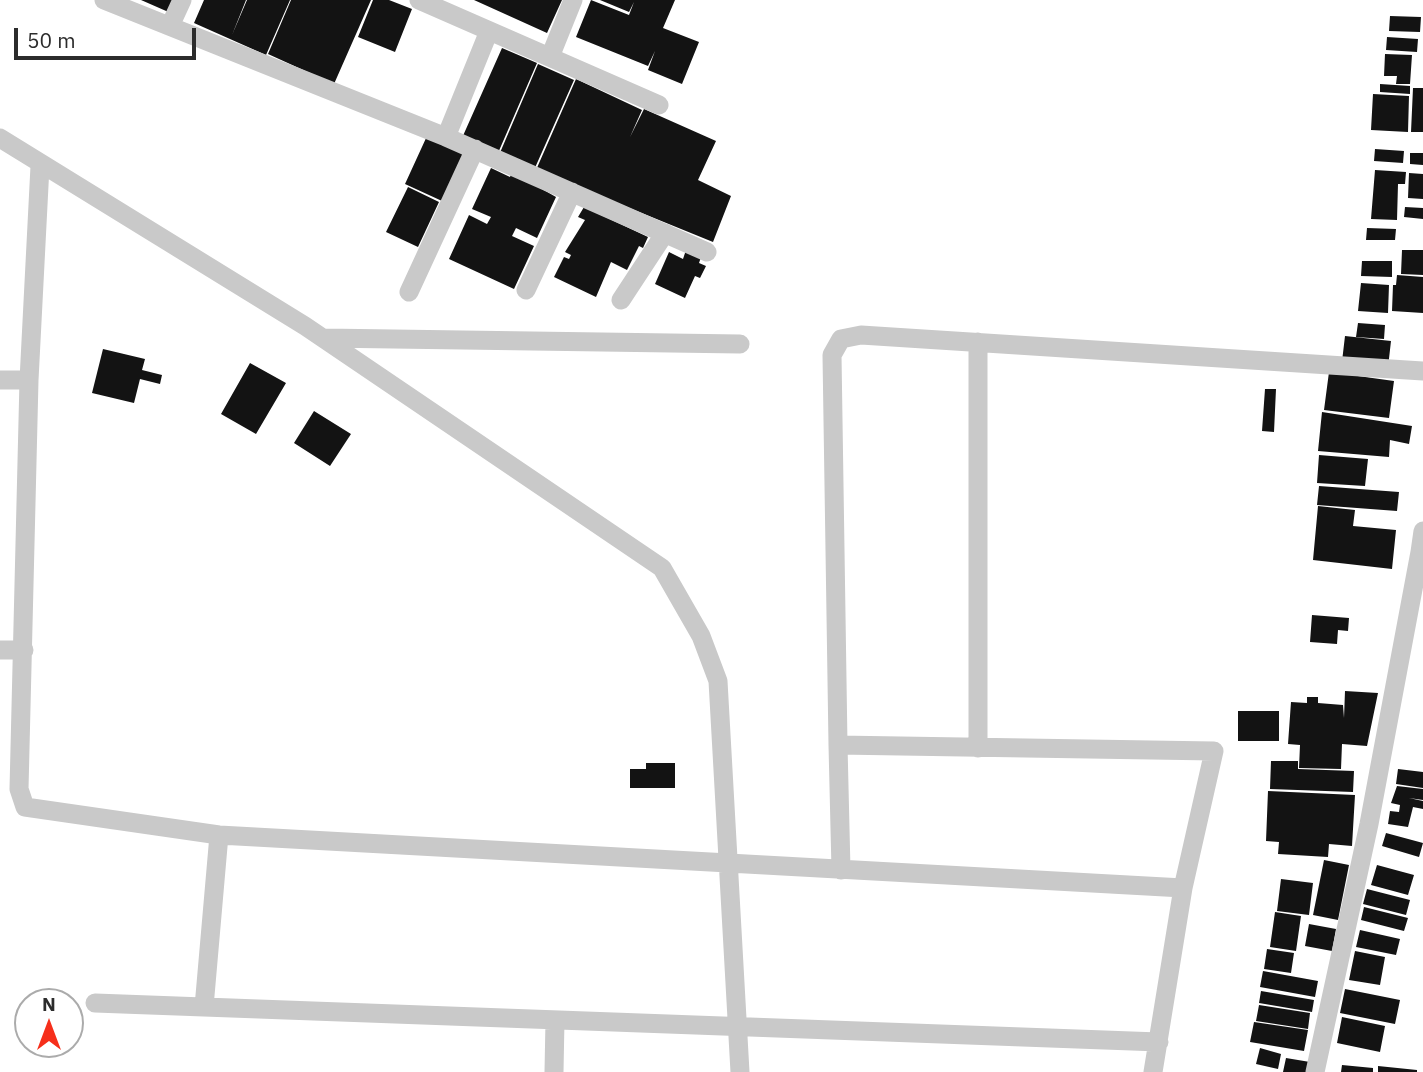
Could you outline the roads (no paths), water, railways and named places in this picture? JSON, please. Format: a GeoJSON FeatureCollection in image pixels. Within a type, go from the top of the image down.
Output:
{"type":"FeatureCollection","features":[{"type":"Feature","properties":{"kind":"street"},"geometry":{"type":"LineString","coordinates":[[104,0],[446,136],[707,252]]}},
{"type":"Feature","properties":{"kind":"street"},"geometry":{"type":"LineString","coordinates":[[170,26],[182,0]]}},
{"type":"Feature","properties":{"kind":"street"},"geometry":{"type":"LineString","coordinates":[[419,0],[440,4],[489,31],[659,105]]}},
{"type":"Feature","properties":{"kind":"street"},"geometry":{"type":"LineString","coordinates":[[550,57],[573,0]]}},
{"type":"Feature","properties":{"kind":"street"},"geometry":{"type":"LineString","coordinates":[[446,136],[489,31]]}},
{"type":"Feature","properties":{"kind":"street"},"geometry":{"type":"LineString","coordinates":[[0,138],[40,166],[323,338],[662,568],[701,636],[718,681],[740,1072]]}},
{"type":"Feature","properties":{"kind":"street"},"geometry":{"type":"LineString","coordinates":[[409,292],[475,149]]}},
{"type":"Feature","properties":{"kind":"street"},"geometry":{"type":"LineString","coordinates":[[40,166],[29,380],[19,789],[25,807],[219,835],[1183,888]]}},
{"type":"Feature","properties":{"kind":"street"},"geometry":{"type":"LineString","coordinates":[[526,290],[572,192]]}},
{"type":"Feature","properties":{"kind":"street"},"geometry":{"type":"LineString","coordinates":[[621,300],[665,233]]}},
{"type":"Feature","properties":{"kind":"street"},"geometry":{"type":"LineString","coordinates":[[841,870],[832,355],[841,339],[861,335],[1423,371]]}},
{"type":"Feature","properties":{"kind":"street"},"geometry":{"type":"LineString","coordinates":[[323,338],[740,344]]}},
{"type":"Feature","properties":{"kind":"street"},"geometry":{"type":"LineString","coordinates":[[978,342],[978,748]]}},
{"type":"Feature","properties":{"kind":"street"},"geometry":{"type":"LineString","coordinates":[[0,380],[29,380]]}},
{"type":"Feature","properties":{"kind":"street"},"geometry":{"type":"LineString","coordinates":[[1315,1072],[1369,824],[1423,531]]}},
{"type":"Feature","properties":{"kind":"street"},"geometry":{"type":"LineString","coordinates":[[0,650],[24,650]]}},
{"type":"Feature","properties":{"kind":"street"},"geometry":{"type":"LineString","coordinates":[[838,745],[1214,751],[1183,888],[1153,1072]]}},
{"type":"Feature","properties":{"kind":"street"},"geometry":{"type":"LineString","coordinates":[[204,1007],[219,835]]}},
{"type":"Feature","properties":{"kind":"street"},"geometry":{"type":"LineString","coordinates":[[95,1003],[1159,1042]]}},
{"type":"Feature","properties":{"kind":"street"},"geometry":{"type":"LineString","coordinates":[[554,1072],[555,1020]]}}]}
